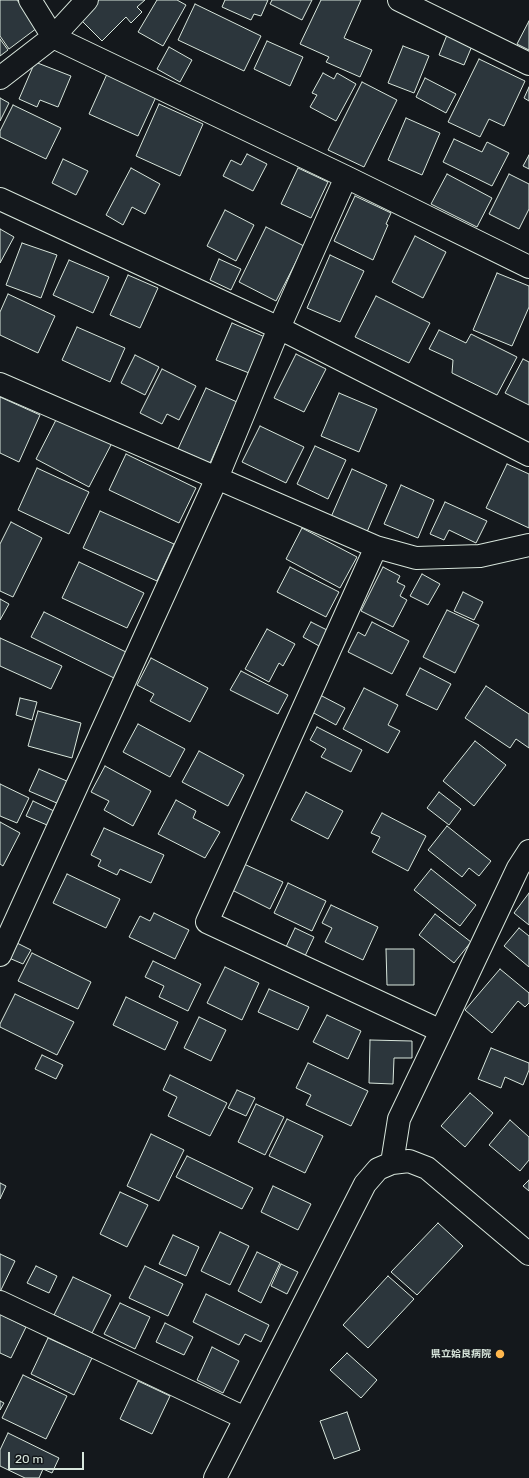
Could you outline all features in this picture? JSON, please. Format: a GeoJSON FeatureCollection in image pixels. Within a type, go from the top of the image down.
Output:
{"type":"FeatureCollection","features":[{"type":"Feature","properties":{"kind":"street"},"geometry":{"type":"LineString","coordinates":[[30,0],[53,37],[346,177],[529,267]]}},
{"type":"Feature","properties":{"kind":"street"},"geometry":{"type":"LineString","coordinates":[[0,78],[53,37],[87,0]]}},
{"type":"Feature","properties":{"kind":"street"},"geometry":{"type":"LineString","coordinates":[[399,0],[529,64]]}},
{"type":"Feature","properties":{"kind":"street"},"geometry":{"type":"LineString","coordinates":[[0,955],[218,478],[279,328],[346,177]]}},
{"type":"Feature","properties":{"kind":"street"},"geometry":{"type":"LineString","coordinates":[[0,199],[279,328],[529,455]]}},
{"type":"Feature","properties":{"kind":"street"},"geometry":{"type":"LineString","coordinates":[[0,384],[376,546],[416,558],[480,556],[529,545]]}},
{"type":"Feature","properties":{"kind":"street"},"geometry":{"type":"LineString","coordinates":[[376,546],[207,922],[442,1031]]}},
{"type":"Feature","properties":{"kind":"street"},"geometry":{"type":"LineString","coordinates":[[392,1163],[398,1119],[525,865]]}},
{"type":"Feature","properties":{"kind":"street"},"geometry":{"type":"LineString","coordinates":[[215,1478],[365,1184],[378,1168],[392,1163],[409,1161],[427,1168],[529,1254]]}},
{"type":"Feature","properties":{"kind":"street"},"geometry":{"type":"LineString","coordinates":[[0,1302],[245,1418]]}},
{"type":"Feature","properties":{"kind":"building"},"geometry":{"type":"Polygon","coordinates":[[[0,0],[17,0],[37,28],[9,49],[0,36],[0,0]]]}},
{"type":"Feature","properties":{"kind":"building"},"geometry":{"type":"Polygon","coordinates":[[[94,0],[145,0],[137,7],[142,12],[131,23],[126,17],[102,41],[77,16],[94,0]]]}},
{"type":"Feature","properties":{"kind":"building"},"geometry":{"type":"Polygon","coordinates":[[[157,0],[177,0],[186,5],[163,46],[138,32],[157,0]]]}},
{"type":"Feature","properties":{"kind":"building"},"geometry":{"type":"Polygon","coordinates":[[[225,0],[268,0],[261,16],[254,14],[251,20],[222,7],[225,0]]]}},
{"type":"Feature","properties":{"kind":"building"},"geometry":{"type":"Polygon","coordinates":[[[272,0],[312,0],[302,20],[270,4],[272,0]]]}},
{"type":"Feature","properties":{"kind":"building"},"geometry":{"type":"Polygon","coordinates":[[[321,0],[361,0],[344,38],[372,50],[360,77],[326,62],[329,57],[300,44],[321,0]]]}},
{"type":"Feature","properties":{"kind":"building"},"geometry":{"type":"Polygon","coordinates":[[[195,4],[261,36],[244,71],[178,40],[195,4]]]}},
{"type":"Feature","properties":{"kind":"building"},"geometry":{"type":"Polygon","coordinates":[[[529,21],[529,50],[517,44],[529,21]]]}},
{"type":"Feature","properties":{"kind":"building"},"geometry":{"type":"Polygon","coordinates":[[[447,35],[472,46],[464,65],[439,55],[447,35]]]}},
{"type":"Feature","properties":{"kind":"building"},"geometry":{"type":"Polygon","coordinates":[[[0,39],[8,50],[0,56],[0,39]]]}},
{"type":"Feature","properties":{"kind":"building"},"geometry":{"type":"Polygon","coordinates":[[[267,41],[303,57],[290,86],[254,69],[267,41]]]}},
{"type":"Feature","properties":{"kind":"building"},"geometry":{"type":"Polygon","coordinates":[[[403,46],[429,56],[414,93],[388,83],[403,46]]]}},
{"type":"Feature","properties":{"kind":"building"},"geometry":{"type":"Polygon","coordinates":[[[169,47],[192,60],[180,82],[157,69],[169,47]]]}},
{"type":"Feature","properties":{"kind":"building"},"geometry":{"type":"Polygon","coordinates":[[[479,59],[525,81],[504,126],[489,119],[480,137],[448,122],[479,59]]]}},
{"type":"Feature","properties":{"kind":"building"},"geometry":{"type":"Polygon","coordinates":[[[35,62],[71,76],[58,107],[40,100],[37,107],[19,99],[35,62]]]}},
{"type":"Feature","properties":{"kind":"building"},"geometry":{"type":"Polygon","coordinates":[[[323,73],[334,79],[337,73],[356,84],[336,121],[310,107],[317,95],[312,93],[323,73]]]}},
{"type":"Feature","properties":{"kind":"building"},"geometry":{"type":"Polygon","coordinates":[[[107,74],[156,97],[138,136],[89,114],[107,74]]]}},
{"type":"Feature","properties":{"kind":"building"},"geometry":{"type":"Polygon","coordinates":[[[425,78],[456,94],[446,113],[416,97],[425,78]]]}},
{"type":"Feature","properties":{"kind":"building"},"geometry":{"type":"Polygon","coordinates":[[[362,82],[397,100],[364,167],[328,150],[362,82]]]}},
{"type":"Feature","properties":{"kind":"building"},"geometry":{"type":"Polygon","coordinates":[[[529,87],[529,101],[524,98],[529,87]]]}},
{"type":"Feature","properties":{"kind":"building"},"geometry":{"type":"Polygon","coordinates":[[[0,98],[9,103],[0,121],[0,98]]]}},
{"type":"Feature","properties":{"kind":"building"},"geometry":{"type":"Polygon","coordinates":[[[159,104],[203,124],[180,176],[136,156],[159,104]]]}},
{"type":"Feature","properties":{"kind":"building"},"geometry":{"type":"Polygon","coordinates":[[[13,105],[61,128],[46,159],[0,137],[0,131],[13,105]]]}},
{"type":"Feature","properties":{"kind":"building"},"geometry":{"type":"Polygon","coordinates":[[[406,118],[440,133],[422,175],[388,160],[406,118]]]}},
{"type":"Feature","properties":{"kind":"building"},"geometry":{"type":"Polygon","coordinates":[[[454,139],[482,152],[487,142],[509,153],[492,186],[443,162],[454,139]]]}},
{"type":"Feature","properties":{"kind":"building"},"geometry":{"type":"Polygon","coordinates":[[[247,154],[267,164],[253,191],[223,176],[231,160],[241,165],[247,154]]]}},
{"type":"Feature","properties":{"kind":"building"},"geometry":{"type":"Polygon","coordinates":[[[529,155],[529,169],[523,166],[529,155]]]}},
{"type":"Feature","properties":{"kind":"building"},"geometry":{"type":"Polygon","coordinates":[[[63,159],[88,171],[76,195],[52,183],[63,159]]]}},
{"type":"Feature","properties":{"kind":"building"},"geometry":{"type":"Polygon","coordinates":[[[131,168],[160,184],[145,214],[132,207],[123,225],[106,215],[131,168]]]}},
{"type":"Feature","properties":{"kind":"building"},"geometry":{"type":"Polygon","coordinates":[[[298,168],[328,182],[311,218],[281,204],[298,168]]]}},
{"type":"Feature","properties":{"kind":"building"},"geometry":{"type":"Polygon","coordinates":[[[447,174],[492,198],[477,227],[431,204],[447,174]]]}},
{"type":"Feature","properties":{"kind":"building"},"geometry":{"type":"Polygon","coordinates":[[[509,174],[529,184],[529,209],[519,229],[489,214],[509,174]]]}},
{"type":"Feature","properties":{"kind":"building"},"geometry":{"type":"Polygon","coordinates":[[[355,196],[391,213],[386,224],[388,225],[373,260],[334,241],[355,196]]]}},
{"type":"Feature","properties":{"kind":"building"},"geometry":{"type":"Polygon","coordinates":[[[225,210],[254,225],[236,261],[207,246],[225,210]]]}},
{"type":"Feature","properties":{"kind":"building"},"geometry":{"type":"Polygon","coordinates":[[[266,227],[304,246],[276,301],[239,282],[266,227]]]}},
{"type":"Feature","properties":{"kind":"building"},"geometry":{"type":"Polygon","coordinates":[[[0,229],[14,237],[0,263],[0,229]]]}},
{"type":"Feature","properties":{"kind":"building"},"geometry":{"type":"Polygon","coordinates":[[[415,236],[446,252],[423,298],[392,282],[415,236]]]}},
{"type":"Feature","properties":{"kind":"building"},"geometry":{"type":"Polygon","coordinates":[[[22,243],[57,255],[41,298],[6,285],[22,243]]]}},
{"type":"Feature","properties":{"kind":"building"},"geometry":{"type":"Polygon","coordinates":[[[330,255],[364,271],[340,322],[307,308],[330,255]]]}},
{"type":"Feature","properties":{"kind":"building"},"geometry":{"type":"Polygon","coordinates":[[[219,259],[241,269],[231,290],[210,280],[219,259]]]}},
{"type":"Feature","properties":{"kind":"building"},"geometry":{"type":"Polygon","coordinates":[[[69,260],[109,277],[93,313],[53,295],[69,260]]]}},
{"type":"Feature","properties":{"kind":"building"},"geometry":{"type":"Polygon","coordinates":[[[497,273],[529,286],[529,307],[512,346],[473,330],[497,273]]]}},
{"type":"Feature","properties":{"kind":"building"},"geometry":{"type":"Polygon","coordinates":[[[128,275],[158,288],[140,328],[110,315],[128,275]]]}},
{"type":"Feature","properties":{"kind":"building"},"geometry":{"type":"Polygon","coordinates":[[[8,294],[55,316],[38,353],[0,335],[0,312],[8,294]]]}},
{"type":"Feature","properties":{"kind":"building"},"geometry":{"type":"Polygon","coordinates":[[[376,296],[430,323],[409,363],[355,337],[376,296]]]}},
{"type":"Feature","properties":{"kind":"building"},"geometry":{"type":"Polygon","coordinates":[[[232,323],[265,337],[249,373],[216,360],[232,323]]]}},
{"type":"Feature","properties":{"kind":"building"},"geometry":{"type":"Polygon","coordinates":[[[77,327],[125,348],[110,382],[62,360],[77,327]]]}},
{"type":"Feature","properties":{"kind":"building"},"geometry":{"type":"Polygon","coordinates":[[[439,330],[466,343],[471,334],[517,357],[497,395],[452,373],[453,360],[429,349],[439,330]]]}},
{"type":"Feature","properties":{"kind":"building"},"geometry":{"type":"Polygon","coordinates":[[[296,354],[326,369],[304,412],[274,398],[296,354]]]}},
{"type":"Feature","properties":{"kind":"building"},"geometry":{"type":"Polygon","coordinates":[[[135,355],[159,367],[145,395],[121,383],[135,355]]]}},
{"type":"Feature","properties":{"kind":"building"},"geometry":{"type":"Polygon","coordinates":[[[523,359],[529,362],[529,405],[505,393],[523,359]]]}},
{"type":"Feature","properties":{"kind":"building"},"geometry":{"type":"Polygon","coordinates":[[[162,369],[196,386],[179,420],[167,414],[162,424],[140,413],[162,369]]]}},
{"type":"Feature","properties":{"kind":"building"},"geometry":{"type":"Polygon","coordinates":[[[206,388],[237,402],[210,463],[178,449],[206,388]]]}},
{"type":"Feature","properties":{"kind":"building"},"geometry":{"type":"Polygon","coordinates":[[[339,393],[377,409],[359,452],[321,436],[339,393]]]}},
{"type":"Feature","properties":{"kind":"building"},"geometry":{"type":"Polygon","coordinates":[[[0,397],[40,415],[19,462],[0,453],[0,397]]]}},
{"type":"Feature","properties":{"kind":"building"},"geometry":{"type":"Polygon","coordinates":[[[58,416],[112,443],[89,487],[36,459],[58,416]]]}},
{"type":"Feature","properties":{"kind":"building"},"geometry":{"type":"Polygon","coordinates":[[[260,426],[304,447],[286,483],[242,462],[260,426]]]}},
{"type":"Feature","properties":{"kind":"building"},"geometry":{"type":"Polygon","coordinates":[[[315,446],[346,460],[328,499],[297,484],[315,446]]]}},
{"type":"Feature","properties":{"kind":"building"},"geometry":{"type":"Polygon","coordinates":[[[126,454],[196,488],[179,523],[109,490],[126,454]]]}},
{"type":"Feature","properties":{"kind":"building"},"geometry":{"type":"Polygon","coordinates":[[[507,464],[529,474],[529,528],[486,508],[507,464]]]}},
{"type":"Feature","properties":{"kind":"building"},"geometry":{"type":"Polygon","coordinates":[[[37,468],[89,492],[69,534],[18,510],[37,468]]]}},
{"type":"Feature","properties":{"kind":"building"},"geometry":{"type":"Polygon","coordinates":[[[352,469],[387,485],[367,532],[331,517],[352,469]]]}},
{"type":"Feature","properties":{"kind":"building"},"geometry":{"type":"Polygon","coordinates":[[[401,485],[434,500],[418,538],[384,524],[401,485]]]}},
{"type":"Feature","properties":{"kind":"building"},"geometry":{"type":"Polygon","coordinates":[[[445,502],[487,521],[476,543],[449,530],[444,540],[430,534],[445,502]]]}},
{"type":"Feature","properties":{"kind":"building"},"geometry":{"type":"Polygon","coordinates":[[[100,511],[174,544],[157,581],[83,548],[100,511]]]}},
{"type":"Feature","properties":{"kind":"building"},"geometry":{"type":"Polygon","coordinates":[[[11,522],[42,538],[13,597],[0,591],[0,544],[11,522]]]}},
{"type":"Feature","properties":{"kind":"building"},"geometry":{"type":"Polygon","coordinates":[[[302,528],[357,557],[340,588],[286,559],[302,528]]]}},
{"type":"Feature","properties":{"kind":"building"},"geometry":{"type":"Polygon","coordinates":[[[79,562],[144,593],[127,628],[62,598],[79,562]]]}},
{"type":"Feature","properties":{"kind":"building"},"geometry":{"type":"Polygon","coordinates":[[[290,567],[339,592],[326,617],[277,592],[290,567]]]}},
{"type":"Feature","properties":{"kind":"building"},"geometry":{"type":"Polygon","coordinates":[[[383,567],[400,576],[397,582],[405,586],[400,596],[407,600],[393,627],[361,611],[383,567]]]}},
{"type":"Feature","properties":{"kind":"building"},"geometry":{"type":"Polygon","coordinates":[[[422,574],[440,584],[428,605],[410,596],[422,574]]]}},
{"type":"Feature","properties":{"kind":"building"},"geometry":{"type":"Polygon","coordinates":[[[463,592],[483,602],[474,620],[454,611],[463,592]]]}},
{"type":"Feature","properties":{"kind":"building"},"geometry":{"type":"Polygon","coordinates":[[[0,599],[9,604],[0,620],[0,599]]]}},
{"type":"Feature","properties":{"kind":"building"},"geometry":{"type":"Polygon","coordinates":[[[447,610],[479,625],[455,673],[423,657],[447,610]]]}},
{"type":"Feature","properties":{"kind":"building"},"geometry":{"type":"Polygon","coordinates":[[[44,612],[128,653],[116,679],[31,637],[44,612]]]}},
{"type":"Feature","properties":{"kind":"building"},"geometry":{"type":"Polygon","coordinates":[[[311,622],[327,630],[319,646],[303,637],[311,622]]]}},
{"type":"Feature","properties":{"kind":"building"},"geometry":{"type":"Polygon","coordinates":[[[372,622],[409,641],[392,674],[348,652],[358,632],[365,636],[372,622]]]}},
{"type":"Feature","properties":{"kind":"building"},"geometry":{"type":"Polygon","coordinates":[[[267,629],[295,644],[283,666],[279,663],[269,682],[245,669],[267,629]]]}},
{"type":"Feature","properties":{"kind":"building"},"geometry":{"type":"Polygon","coordinates":[[[0,638],[62,666],[51,689],[0,666],[0,638]]]}},
{"type":"Feature","properties":{"kind":"building"},"geometry":{"type":"Polygon","coordinates":[[[151,658],[208,688],[190,722],[150,701],[154,694],[137,685],[151,658]]]}},
{"type":"Feature","properties":{"kind":"building"},"geometry":{"type":"Polygon","coordinates":[[[420,668],[451,684],[437,710],[406,695],[420,668]]]}},
{"type":"Feature","properties":{"kind":"building"},"geometry":{"type":"Polygon","coordinates":[[[241,671],[288,695],[278,714],[230,690],[241,671]]]}},
{"type":"Feature","properties":{"kind":"building"},"geometry":{"type":"Polygon","coordinates":[[[486,686],[529,714],[529,748],[516,739],[510,748],[465,718],[486,686]]]}},
{"type":"Feature","properties":{"kind":"building"},"geometry":{"type":"Polygon","coordinates":[[[364,688],[398,705],[388,725],[400,731],[388,753],[343,729],[364,688]]]}},
{"type":"Feature","properties":{"kind":"building"},"geometry":{"type":"Polygon","coordinates":[[[320,695],[345,708],[336,725],[312,712],[320,695]]]}},
{"type":"Feature","properties":{"kind":"building"},"geometry":{"type":"Polygon","coordinates":[[[20,698],[37,702],[32,720],[16,715],[20,698]]]}},
{"type":"Feature","properties":{"kind":"building"},"geometry":{"type":"Polygon","coordinates":[[[38,711],[81,723],[72,758],[28,746],[38,711]]]}},
{"type":"Feature","properties":{"kind":"building"},"geometry":{"type":"Polygon","coordinates":[[[138,724],[185,749],[170,777],[123,752],[138,724]]]}},
{"type":"Feature","properties":{"kind":"building"},"geometry":{"type":"Polygon","coordinates":[[[317,727],[362,750],[351,772],[321,757],[326,749],[310,740],[317,727]]]}},
{"type":"Feature","properties":{"kind":"building"},"geometry":{"type":"Polygon","coordinates":[[[475,741],[506,765],[474,806],[443,781],[475,741]]]}},
{"type":"Feature","properties":{"kind":"building"},"geometry":{"type":"Polygon","coordinates":[[[199,751],[244,775],[228,806],[182,782],[199,751]]]}},
{"type":"Feature","properties":{"kind":"building"},"geometry":{"type":"Polygon","coordinates":[[[105,766],[151,791],[133,826],[104,810],[109,801],[91,792],[105,766]]]}},
{"type":"Feature","properties":{"kind":"building"},"geometry":{"type":"Polygon","coordinates":[[[39,769],[69,782],[59,804],[29,791],[39,769]]]}},
{"type":"Feature","properties":{"kind":"building"},"geometry":{"type":"Polygon","coordinates":[[[0,784],[29,798],[17,823],[0,816],[0,784]]]}},
{"type":"Feature","properties":{"kind":"building"},"geometry":{"type":"Polygon","coordinates":[[[306,792],[343,811],[328,839],[291,820],[306,792]]]}},
{"type":"Feature","properties":{"kind":"building"},"geometry":{"type":"Polygon","coordinates":[[[439,792],[461,809],[449,825],[427,808],[439,792]]]}},
{"type":"Feature","properties":{"kind":"building"},"geometry":{"type":"Polygon","coordinates":[[[176,800],[196,811],[193,818],[220,832],[205,858],[158,834],[176,800]]]}},
{"type":"Feature","properties":{"kind":"building"},"geometry":{"type":"Polygon","coordinates":[[[33,801],[54,811],[47,825],[26,816],[33,801]]]}},
{"type":"Feature","properties":{"kind":"building"},"geometry":{"type":"Polygon","coordinates":[[[382,813],[426,836],[408,871],[372,852],[380,837],[371,833],[382,813]]]}},
{"type":"Feature","properties":{"kind":"building"},"geometry":{"type":"Polygon","coordinates":[[[0,822],[20,833],[3,866],[0,864],[0,822]]]}},
{"type":"Feature","properties":{"kind":"building"},"geometry":{"type":"Polygon","coordinates":[[[447,826],[491,861],[479,876],[469,868],[462,877],[428,850],[447,826]]]}},
{"type":"Feature","properties":{"kind":"building"},"geometry":{"type":"Polygon","coordinates":[[[104,828],[164,855],[151,883],[120,869],[117,875],[98,866],[101,860],[91,855],[104,828]]]}},
{"type":"Feature","properties":{"kind":"building"},"geometry":{"type":"Polygon","coordinates":[[[244,864],[283,882],[270,909],[232,890],[244,864]]]}},
{"type":"Feature","properties":{"kind":"building"},"geometry":{"type":"Polygon","coordinates":[[[431,869],[476,905],[460,926],[414,890],[431,869]]]}},
{"type":"Feature","properties":{"kind":"building"},"geometry":{"type":"Polygon","coordinates":[[[67,874],[120,899],[106,928],[53,903],[67,874]]]}},
{"type":"Feature","properties":{"kind":"building"},"geometry":{"type":"Polygon","coordinates":[[[288,883],[326,901],[312,931],[274,913],[288,883]]]}},
{"type":"Feature","properties":{"kind":"building"},"geometry":{"type":"Polygon","coordinates":[[[529,893],[529,925],[514,913],[529,893]]]}},
{"type":"Feature","properties":{"kind":"building"},"geometry":{"type":"Polygon","coordinates":[[[331,905],[378,927],[363,960],[325,942],[332,928],[322,923],[331,905]]]}},
{"type":"Feature","properties":{"kind":"building"},"geometry":{"type":"Polygon","coordinates":[[[154,913],[189,930],[175,959],[129,937],[140,916],[150,921],[154,913]]]}},
{"type":"Feature","properties":{"kind":"building"},"geometry":{"type":"Polygon","coordinates":[[[435,914],[471,942],[454,963],[419,935],[435,914]]]}},
{"type":"Feature","properties":{"kind":"building"},"geometry":{"type":"Polygon","coordinates":[[[295,928],[314,937],[305,956],[286,947],[295,928]]]}},
{"type":"Feature","properties":{"kind":"building"},"geometry":{"type":"Polygon","coordinates":[[[519,928],[529,936],[529,967],[504,946],[519,928]]]}},
{"type":"Feature","properties":{"kind":"building"},"geometry":{"type":"Polygon","coordinates":[[[17,943],[31,950],[23,964],[9,958],[17,943]]]}},
{"type":"Feature","properties":{"kind":"building"},"geometry":{"type":"Polygon","coordinates":[[[386,949],[414,949],[414,985],[387,985],[386,949]]]}},
{"type":"Feature","properties":{"kind":"building"},"geometry":{"type":"Polygon","coordinates":[[[32,953],[91,982],[78,1009],[18,981],[32,953]]]}},
{"type":"Feature","properties":{"kind":"building"},"geometry":{"type":"Polygon","coordinates":[[[153,961],[201,984],[188,1011],[159,997],[164,986],[145,977],[153,961]]]}},
{"type":"Feature","properties":{"kind":"building"},"geometry":{"type":"Polygon","coordinates":[[[225,967],[259,983],[242,1020],[207,1003],[225,967]]]}},
{"type":"Feature","properties":{"kind":"building"},"geometry":{"type":"Polygon","coordinates":[[[500,969],[529,993],[529,1003],[525,1007],[518,1001],[492,1033],[465,1010],[500,969]]]}},
{"type":"Feature","properties":{"kind":"building"},"geometry":{"type":"Polygon","coordinates":[[[269,989],[309,1007],[298,1030],[258,1012],[269,989]]]}},
{"type":"Feature","properties":{"kind":"building"},"geometry":{"type":"Polygon","coordinates":[[[15,994],[74,1022],[57,1055],[0,1027],[0,1024],[15,994]]]}},
{"type":"Feature","properties":{"kind":"building"},"geometry":{"type":"Polygon","coordinates":[[[126,997],[178,1022],[165,1050],[113,1025],[126,997]]]}},
{"type":"Feature","properties":{"kind":"building"},"geometry":{"type":"Polygon","coordinates":[[[327,1015],[361,1031],[348,1059],[313,1042],[327,1015]]]}},
{"type":"Feature","properties":{"kind":"building"},"geometry":{"type":"Polygon","coordinates":[[[199,1017],[226,1030],[211,1061],[184,1048],[199,1017]]]}},
{"type":"Feature","properties":{"kind":"building"},"geometry":{"type":"Polygon","coordinates":[[[370,1040],[412,1041],[412,1058],[394,1058],[393,1084],[369,1083],[370,1040]]]}},
{"type":"Feature","properties":{"kind":"building"},"geometry":{"type":"Polygon","coordinates":[[[491,1048],[529,1063],[529,1070],[523,1085],[505,1077],[501,1088],[478,1079],[491,1048]]]}},
{"type":"Feature","properties":{"kind":"building"},"geometry":{"type":"Polygon","coordinates":[[[42,1055],[63,1065],[56,1079],[35,1069],[42,1055]]]}},
{"type":"Feature","properties":{"kind":"building"},"geometry":{"type":"Polygon","coordinates":[[[308,1063],[368,1091],[351,1126],[306,1105],[311,1095],[296,1088],[308,1063]]]}},
{"type":"Feature","properties":{"kind":"building"},"geometry":{"type":"Polygon","coordinates":[[[170,1075],[227,1103],[210,1136],[168,1116],[177,1097],[163,1090],[170,1075]]]}},
{"type":"Feature","properties":{"kind":"building"},"geometry":{"type":"Polygon","coordinates":[[[237,1090],[255,1098],[246,1116],[228,1108],[237,1090]]]}},
{"type":"Feature","properties":{"kind":"building"},"geometry":{"type":"Polygon","coordinates":[[[470,1093],[493,1113],[465,1147],[441,1126],[470,1093]]]}},
{"type":"Feature","properties":{"kind":"building"},"geometry":{"type":"Polygon","coordinates":[[[256,1104],[284,1117],[265,1155],[238,1142],[256,1104]]]}},
{"type":"Feature","properties":{"kind":"building"},"geometry":{"type":"Polygon","coordinates":[[[287,1119],[323,1136],[305,1173],[269,1156],[287,1119]]]}},
{"type":"Feature","properties":{"kind":"building"},"geometry":{"type":"Polygon","coordinates":[[[510,1120],[529,1137],[529,1160],[520,1171],[489,1145],[510,1120]]]}},
{"type":"Feature","properties":{"kind":"building"},"geometry":{"type":"Polygon","coordinates":[[[151,1134],[184,1150],[159,1201],[127,1186],[151,1134]]]}},
{"type":"Feature","properties":{"kind":"building"},"geometry":{"type":"Polygon","coordinates":[[[187,1156],[253,1188],[242,1209],[176,1177],[187,1156]]]}},
{"type":"Feature","properties":{"kind":"building"},"geometry":{"type":"Polygon","coordinates":[[[529,1180],[529,1191],[523,1186],[529,1180]]]}},
{"type":"Feature","properties":{"kind":"building"},"geometry":{"type":"Polygon","coordinates":[[[0,1183],[6,1186],[0,1199],[0,1183]]]}},
{"type":"Feature","properties":{"kind":"building"},"geometry":{"type":"Polygon","coordinates":[[[273,1186],[311,1204],[298,1230],[261,1212],[273,1186]]]}},
{"type":"Feature","properties":{"kind":"building"},"geometry":{"type":"Polygon","coordinates":[[[120,1192],[148,1205],[127,1247],[100,1234],[120,1192]]]}},
{"type":"Feature","properties":{"kind":"building"},"geometry":{"type":"Polygon","coordinates":[[[438,1223],[463,1246],[417,1295],[391,1272],[438,1223]]]}},
{"type":"Feature","properties":{"kind":"building"},"geometry":{"type":"Polygon","coordinates":[[[220,1232],[249,1246],[230,1285],[201,1271],[220,1232]]]}},
{"type":"Feature","properties":{"kind":"building"},"geometry":{"type":"Polygon","coordinates":[[[173,1235],[199,1247],[186,1276],[159,1264],[173,1235]]]}},
{"type":"Feature","properties":{"kind":"building"},"geometry":{"type":"Polygon","coordinates":[[[257,1252],[280,1263],[261,1303],[238,1291],[257,1252]]]}},
{"type":"Feature","properties":{"kind":"building"},"geometry":{"type":"Polygon","coordinates":[[[0,1254],[15,1261],[0,1292],[0,1254]]]}},
{"type":"Feature","properties":{"kind":"building"},"geometry":{"type":"Polygon","coordinates":[[[281,1264],[298,1272],[287,1294],[271,1286],[281,1264]]]}},
{"type":"Feature","properties":{"kind":"building"},"geometry":{"type":"Polygon","coordinates":[[[36,1266],[57,1276],[49,1293],[27,1283],[36,1266]]]}},
{"type":"Feature","properties":{"kind":"building"},"geometry":{"type":"Polygon","coordinates":[[[145,1266],[183,1284],[168,1316],[129,1298],[145,1266]]]}},
{"type":"Feature","properties":{"kind":"building"},"geometry":{"type":"Polygon","coordinates":[[[388,1276],[414,1299],[368,1348],[343,1325],[388,1276]]]}},
{"type":"Feature","properties":{"kind":"building"},"geometry":{"type":"Polygon","coordinates":[[[73,1277],[111,1295],[92,1333],[54,1315],[73,1277]]]}},
{"type":"Feature","properties":{"kind":"building"},"geometry":{"type":"Polygon","coordinates":[[[206,1294],[269,1325],[261,1342],[245,1334],[239,1345],[193,1322],[206,1294]]]}},
{"type":"Feature","properties":{"kind":"building"},"geometry":{"type":"Polygon","coordinates":[[[120,1303],[150,1317],[135,1349],[104,1334],[120,1303]]]}},
{"type":"Feature","properties":{"kind":"building"},"geometry":{"type":"Polygon","coordinates":[[[0,1314],[26,1327],[11,1358],[0,1353],[0,1314]]]}},
{"type":"Feature","properties":{"kind":"building"},"geometry":{"type":"Polygon","coordinates":[[[165,1323],[193,1337],[184,1355],[156,1342],[165,1323]]]}},
{"type":"Feature","properties":{"kind":"building"},"geometry":{"type":"Polygon","coordinates":[[[48,1338],[92,1358],[74,1395],[31,1374],[48,1338]]]}},
{"type":"Feature","properties":{"kind":"building"},"geometry":{"type":"Polygon","coordinates":[[[212,1347],[239,1361],[223,1393],[197,1380],[212,1347]]]}},
{"type":"Feature","properties":{"kind":"building"},"geometry":{"type":"Polygon","coordinates":[[[347,1353],[377,1380],[361,1398],[330,1370],[347,1353]]]}},
{"type":"Feature","properties":{"kind":"building"},"geometry":{"type":"Polygon","coordinates":[[[23,1375],[67,1396],[46,1439],[2,1418],[23,1375]]]}},
{"type":"Feature","properties":{"kind":"building"},"geometry":{"type":"Polygon","coordinates":[[[138,1381],[170,1396],[152,1434],[120,1419],[138,1381]]]}},
{"type":"Feature","properties":{"kind":"building"},"geometry":{"type":"Polygon","coordinates":[[[0,1401],[4,1403],[0,1410],[0,1401]]]}},
{"type":"Feature","properties":{"kind":"building"},"geometry":{"type":"Polygon","coordinates":[[[347,1412],[360,1450],[334,1459],[320,1421],[347,1412]]]}},
{"type":"Feature","properties":{"kind":"building"},"geometry":{"type":"Polygon","coordinates":[[[8,1433],[59,1458],[52,1473],[43,1469],[39,1478],[25,1478],[0,1466],[0,1450],[8,1433]]]}},
{"type":"Feature","properties":{"kind":"place","name":"県立姶良病院"},"geometry":{"type":"Point","coordinates":[500,1354]}}]}
